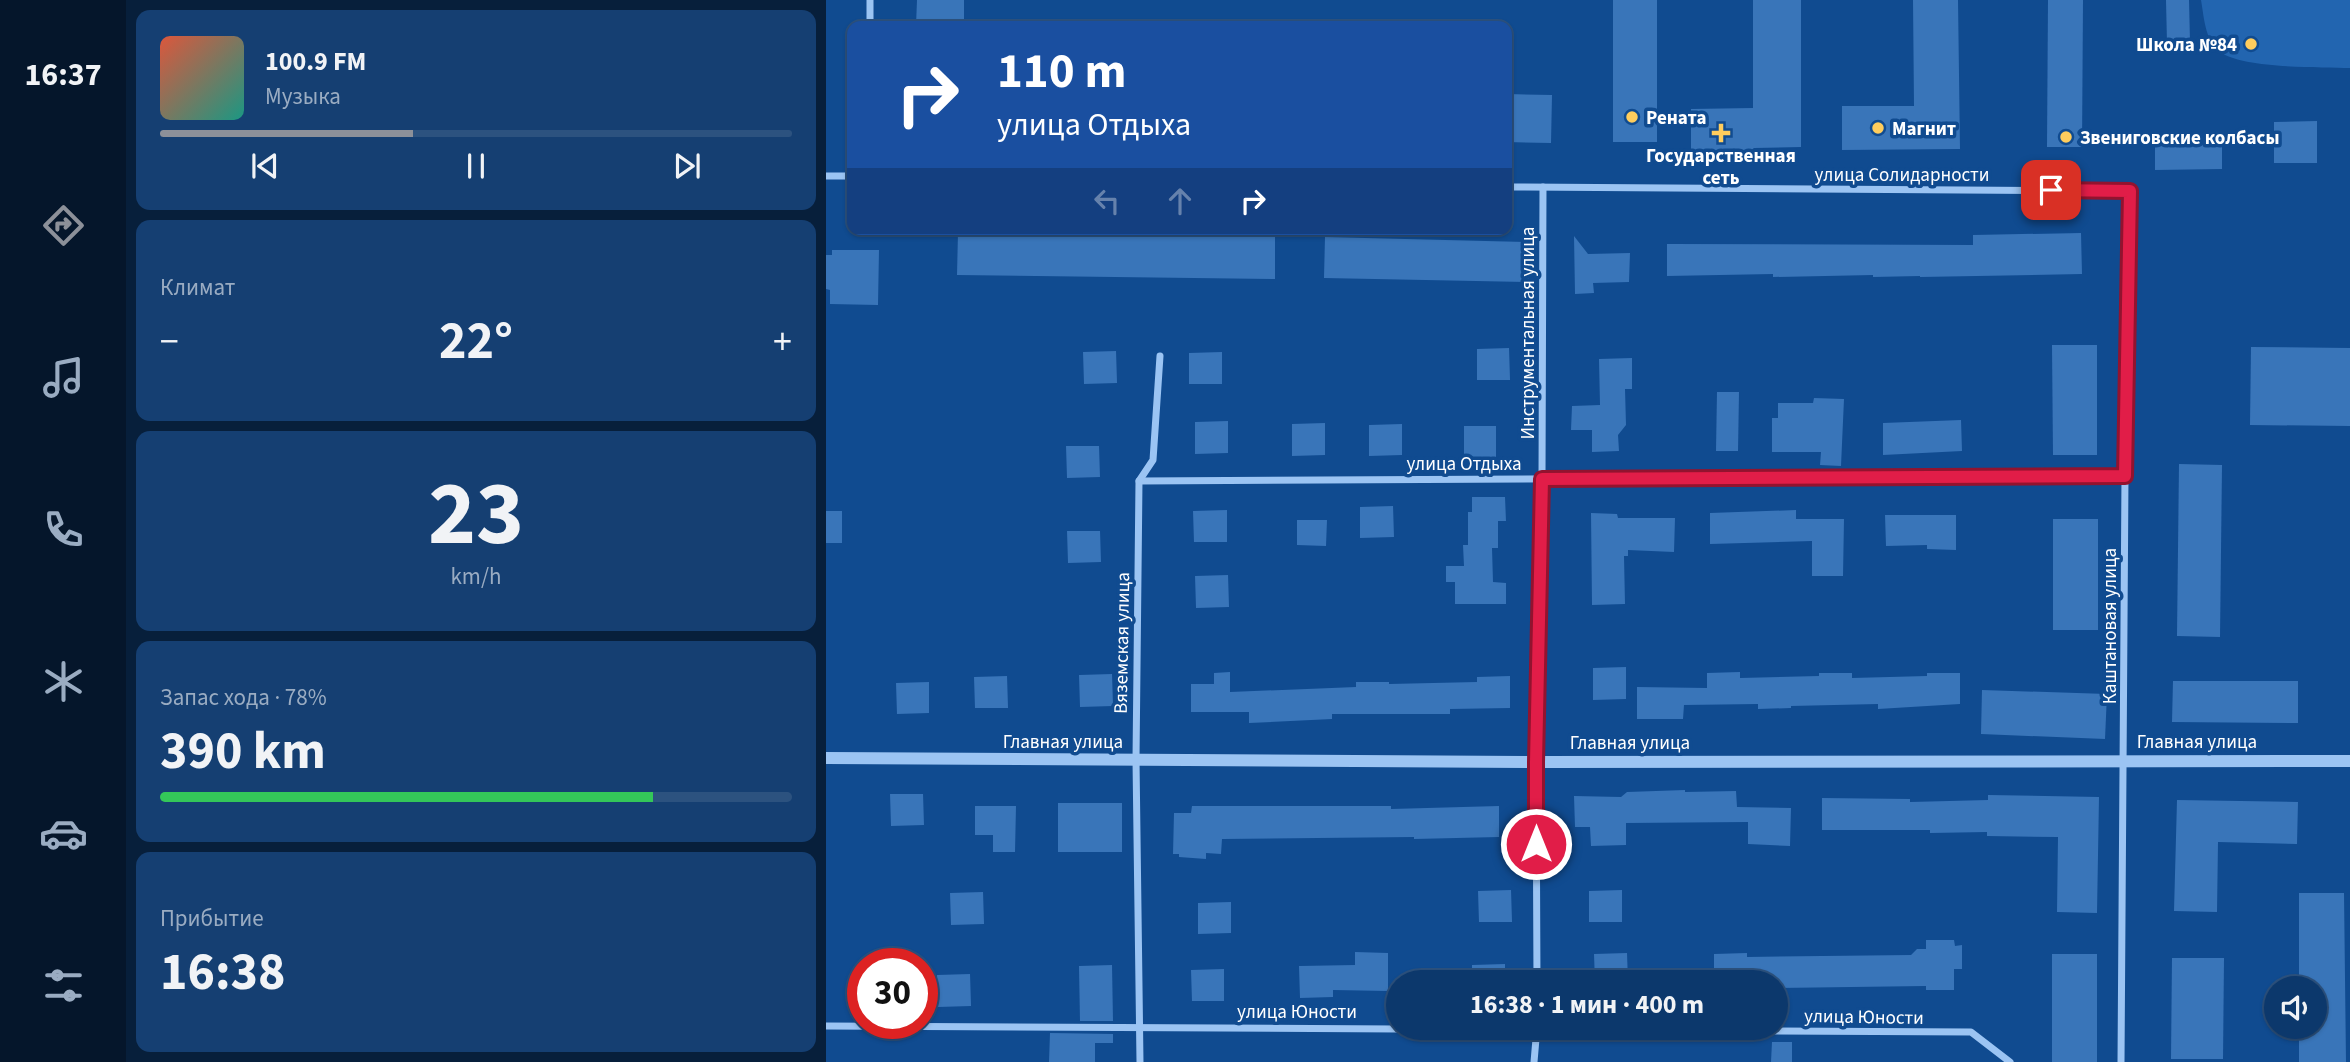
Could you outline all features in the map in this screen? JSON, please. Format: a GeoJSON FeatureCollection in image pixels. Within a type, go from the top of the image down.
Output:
{"type":"FeatureCollection","features":[{"type":"Feature","properties":{"kind":"street"},"geometry":{"type":"LineString","coordinates":[[870,0],[870,21]]}},
{"type":"Feature","properties":{"kind":"street"},"geometry":{"type":"LineString","coordinates":[[826,176],[847,176]]}},
{"type":"Feature","properties":{"kind":"street","name":"улица Солидарности"},"geometry":{"type":"LineString","coordinates":[[1512,187],[2130,191]]}},
{"type":"Feature","properties":{"kind":"street","name":"Инструментальная улица"},"geometry":{"type":"LineString","coordinates":[[1537,970],[1536,762],[1542,479],[1543,187]]}},
{"type":"Feature","properties":{"kind":"street","name":"Каштановая улица"},"geometry":{"type":"LineString","coordinates":[[2121,1062],[2130,191]]}},
{"type":"Feature","properties":{"kind":"street","name":"Вяземская улица"},"geometry":{"type":"LineString","coordinates":[[1140,1062],[1136,760],[1139,481],[1153,460],[1160,356]]}},
{"type":"Feature","properties":{"kind":"street","name":"улица Отдыха"},"geometry":{"type":"LineString","coordinates":[[1139,481],[2125,476]]}},
{"type":"Feature","properties":{"kind":"street","name":"Главная улица"},"geometry":{"type":"LineString","coordinates":[[826,758],[1536,762],[2350,761]]}},
{"type":"Feature","properties":{"kind":"street","name":"улица Юности"},"geometry":{"type":"LineString","coordinates":[[826,1026],[1386,1027]]}},
{"type":"Feature","properties":{"kind":"street","name":"улица Юности"},"geometry":{"type":"LineString","coordinates":[[1788,1030],[1971,1032],[2010,1062]]}},
{"type":"Feature","properties":{"kind":"street"},"geometry":{"type":"LineString","coordinates":[[1534,1062],[1536,1040]]}},
{"type":"Feature","properties":{"kind":"shaded area"},"geometry":{"type":"Polygon","coordinates":[[[2201,0],[2350,0],[2350,68],[2282,66],[2230,57],[2219,51],[2211,41],[2201,0]]]}},
{"type":"Feature","properties":{"kind":"building"},"geometry":{"type":"Polygon","coordinates":[[[917,0],[964,0],[964,21],[916,21],[917,0]]]}},
{"type":"Feature","properties":{"kind":"building"},"geometry":{"type":"Polygon","coordinates":[[[1613,0],[1657,0],[1657,142],[1613,142],[1613,0]]]}},
{"type":"Feature","properties":{"kind":"building"},"geometry":{"type":"Polygon","coordinates":[[[1753,0],[1801,0],[1801,147],[1754,148],[1748,154],[1691,155],[1691,109],[1753,108],[1753,0]]]}},
{"type":"Feature","properties":{"kind":"building"},"geometry":{"type":"Polygon","coordinates":[[[1913,0],[1958,0],[1960,149],[1842,150],[1842,106],[1914,106],[1913,0]]]}},
{"type":"Feature","properties":{"kind":"building"},"geometry":{"type":"Polygon","coordinates":[[[2048,0],[2083,0],[2082,147],[2047,147],[2048,0]]]}},
{"type":"Feature","properties":{"kind":"building"},"geometry":{"type":"Polygon","coordinates":[[[2166,0],[2189,0],[2190,42],[2167,43],[2166,0]]]}},
{"type":"Feature","properties":{"kind":"building"},"geometry":{"type":"Polygon","coordinates":[[[1512,94],[1552,95],[1551,143],[1512,142],[1512,94]]]}},
{"type":"Feature","properties":{"kind":"building"},"geometry":{"type":"Polygon","coordinates":[[[2317,121],[2317,163],[2274,163],[2274,122],[2317,121]]]}},
{"type":"Feature","properties":{"kind":"building"},"geometry":{"type":"Polygon","coordinates":[[[2222,139],[2222,169],[2155,170],[2155,141],[2222,139]]]}},
{"type":"Feature","properties":{"kind":"building"},"geometry":{"type":"Polygon","coordinates":[[[2081,233],[2082,274],[1920,277],[1773,277],[1773,274],[1667,276],[1667,244],[1973,245],[1973,235],[2081,233]]]}},
{"type":"Feature","properties":{"kind":"building"},"geometry":{"type":"Polygon","coordinates":[[[958,235],[1275,237],[1275,279],[957,275],[958,235]]]}},
{"type":"Feature","properties":{"kind":"building"},"geometry":{"type":"Polygon","coordinates":[[[1574,236],[1588,254],[1630,253],[1629,282],[1593,283],[1594,293],[1575,294],[1574,236]]]}},
{"type":"Feature","properties":{"kind":"building"},"geometry":{"type":"Polygon","coordinates":[[[1325,237],[1530,242],[1529,282],[1324,278],[1325,237]]]}},
{"type":"Feature","properties":{"kind":"building"},"geometry":{"type":"Polygon","coordinates":[[[832,250],[879,250],[878,305],[830,304],[830,290],[826,289],[826,255],[832,255],[832,250]]]}},
{"type":"Feature","properties":{"kind":"building"},"geometry":{"type":"Polygon","coordinates":[[[2052,345],[2097,345],[2097,455],[2053,455],[2052,345]]]}},
{"type":"Feature","properties":{"kind":"building"},"geometry":{"type":"Polygon","coordinates":[[[2251,347],[2350,348],[2350,426],[2250,425],[2251,347]]]}},
{"type":"Feature","properties":{"kind":"building"},"geometry":{"type":"Polygon","coordinates":[[[1509,348],[1510,380],[1477,380],[1477,349],[1509,348]]]}},
{"type":"Feature","properties":{"kind":"building"},"geometry":{"type":"Polygon","coordinates":[[[1116,351],[1117,383],[1084,384],[1083,352],[1116,351]]]}},
{"type":"Feature","properties":{"kind":"building"},"geometry":{"type":"Polygon","coordinates":[[[1222,352],[1222,384],[1189,384],[1189,353],[1222,352]]]}},
{"type":"Feature","properties":{"kind":"building"},"geometry":{"type":"Polygon","coordinates":[[[1632,358],[1632,389],[1625,389],[1626,425],[1618,435],[1619,451],[1592,452],[1592,430],[1571,430],[1572,406],[1600,405],[1599,359],[1632,358]]]}},
{"type":"Feature","properties":{"kind":"building"},"geometry":{"type":"Polygon","coordinates":[[[1717,392],[1739,392],[1738,451],[1716,451],[1717,392]]]}},
{"type":"Feature","properties":{"kind":"building"},"geometry":{"type":"Polygon","coordinates":[[[1814,398],[1844,399],[1841,466],[1820,465],[1821,452],[1772,452],[1772,418],[1778,418],[1778,403],[1813,403],[1814,398]]]}},
{"type":"Feature","properties":{"kind":"building"},"geometry":{"type":"Polygon","coordinates":[[[1961,420],[1962,451],[1883,455],[1883,423],[1961,420]]]}},
{"type":"Feature","properties":{"kind":"building"},"geometry":{"type":"Polygon","coordinates":[[[1228,421],[1228,453],[1195,454],[1195,422],[1228,421]]]}},
{"type":"Feature","properties":{"kind":"building"},"geometry":{"type":"Polygon","coordinates":[[[1325,423],[1325,455],[1292,456],[1292,424],[1325,423]]]}},
{"type":"Feature","properties":{"kind":"building"},"geometry":{"type":"Polygon","coordinates":[[[1402,424],[1402,455],[1369,456],[1369,425],[1402,424]]]}},
{"type":"Feature","properties":{"kind":"building"},"geometry":{"type":"Polygon","coordinates":[[[1464,426],[1496,426],[1496,458],[1464,458],[1464,426]]]}},
{"type":"Feature","properties":{"kind":"building"},"geometry":{"type":"Polygon","coordinates":[[[1066,446],[1099,446],[1100,477],[1067,478],[1066,446]]]}},
{"type":"Feature","properties":{"kind":"building"},"geometry":{"type":"Polygon","coordinates":[[[2179,464],[2222,465],[2220,637],[2177,636],[2179,464]]]}},
{"type":"Feature","properties":{"kind":"building"},"geometry":{"type":"Polygon","coordinates":[[[1472,497],[1505,497],[1506,521],[1498,521],[1498,548],[1492,548],[1493,582],[1506,583],[1506,604],[1455,604],[1455,582],[1446,582],[1446,566],[1464,566],[1463,545],[1468,545],[1468,512],[1472,512],[1472,497]]]}},
{"type":"Feature","properties":{"kind":"building"},"geometry":{"type":"Polygon","coordinates":[[[1393,506],[1394,537],[1360,538],[1360,507],[1393,506]]]}},
{"type":"Feature","properties":{"kind":"building"},"geometry":{"type":"Polygon","coordinates":[[[1227,510],[1227,542],[1194,542],[1193,511],[1227,510]]]}},
{"type":"Feature","properties":{"kind":"building"},"geometry":{"type":"Polygon","coordinates":[[[1796,510],[1796,519],[1844,519],[1843,576],[1812,576],[1812,541],[1710,544],[1710,513],[1796,510]]]}},
{"type":"Feature","properties":{"kind":"building"},"geometry":{"type":"Polygon","coordinates":[[[826,511],[842,511],[842,543],[826,543],[826,511]]]}},
{"type":"Feature","properties":{"kind":"building"},"geometry":{"type":"Polygon","coordinates":[[[1591,513],[1617,514],[1618,518],[1675,518],[1674,552],[1628,550],[1628,556],[1624,556],[1625,604],[1592,605],[1591,513]]]}},
{"type":"Feature","properties":{"kind":"building"},"geometry":{"type":"Polygon","coordinates":[[[1885,515],[1956,515],[1956,550],[1927,549],[1927,545],[1886,546],[1885,515]]]}},
{"type":"Feature","properties":{"kind":"building"},"geometry":{"type":"Polygon","coordinates":[[[2053,519],[2098,519],[2098,630],[2053,630],[2053,519]]]}},
{"type":"Feature","properties":{"kind":"building"},"geometry":{"type":"Polygon","coordinates":[[[1297,520],[1327,520],[1326,546],[1297,545],[1297,520]]]}},
{"type":"Feature","properties":{"kind":"building"},"geometry":{"type":"Polygon","coordinates":[[[1067,531],[1100,531],[1101,562],[1068,563],[1067,531]]]}},
{"type":"Feature","properties":{"kind":"building"},"geometry":{"type":"Polygon","coordinates":[[[1228,575],[1229,607],[1196,608],[1195,576],[1228,575]]]}},
{"type":"Feature","properties":{"kind":"building"},"geometry":{"type":"Polygon","coordinates":[[[1626,667],[1626,699],[1593,700],[1593,668],[1626,667]]]}},
{"type":"Feature","properties":{"kind":"building"},"geometry":{"type":"Polygon","coordinates":[[[1230,672],[1230,692],[1356,687],[1356,682],[1477,682],[1477,677],[1510,676],[1510,708],[1450,709],[1450,714],[1332,714],[1332,719],[1249,723],[1249,712],[1191,712],[1191,684],[1214,684],[1214,673],[1230,672]]]}},
{"type":"Feature","properties":{"kind":"building"},"geometry":{"type":"Polygon","coordinates":[[[1740,672],[1740,678],[1819,676],[1819,673],[1852,673],[1852,678],[1960,673],[1960,704],[1878,709],[1878,704],[1758,709],[1758,704],[1684,705],[1683,719],[1637,719],[1637,687],[1707,688],[1707,673],[1740,672]]]}},
{"type":"Feature","properties":{"kind":"building"},"geometry":{"type":"Polygon","coordinates":[[[1112,674],[1113,706],[1080,707],[1079,675],[1112,674]]]}},
{"type":"Feature","properties":{"kind":"building"},"geometry":{"type":"Polygon","coordinates":[[[1007,676],[1008,708],[975,708],[974,677],[1007,676]]]}},
{"type":"Feature","properties":{"kind":"building"},"geometry":{"type":"Polygon","coordinates":[[[2173,681],[2298,681],[2298,723],[2172,722],[2173,681]]]}},
{"type":"Feature","properties":{"kind":"building"},"geometry":{"type":"Polygon","coordinates":[[[929,682],[929,713],[897,714],[896,683],[929,682]]]}},
{"type":"Feature","properties":{"kind":"building"},"geometry":{"type":"Polygon","coordinates":[[[1982,690],[2107,694],[2105,739],[1981,734],[1982,690]]]}},
{"type":"Feature","properties":{"kind":"building"},"geometry":{"type":"Polygon","coordinates":[[[1736,791],[1737,807],[1791,808],[1790,846],[1748,844],[1748,822],[1626,823],[1626,845],[1591,846],[1590,827],[1575,827],[1574,796],[1621,797],[1627,792],[1736,791]]]}},
{"type":"Feature","properties":{"kind":"building"},"geometry":{"type":"Polygon","coordinates":[[[890,794],[923,794],[924,825],[891,826],[890,794]]]}},
{"type":"Feature","properties":{"kind":"building"},"geometry":{"type":"Polygon","coordinates":[[[1988,795],[2099,797],[2097,913],[2057,912],[2058,837],[1987,836],[1987,832],[1930,833],[1930,830],[1822,830],[1822,798],[1910,799],[1910,802],[1988,800],[1988,795]]]}},
{"type":"Feature","properties":{"kind":"building"},"geometry":{"type":"Polygon","coordinates":[[[2177,800],[2298,802],[2297,844],[2218,842],[2217,912],[2174,911],[2177,800]]]}},
{"type":"Feature","properties":{"kind":"building"},"geometry":{"type":"Polygon","coordinates":[[[1058,803],[1122,803],[1122,852],[1058,852],[1058,803]]]}},
{"type":"Feature","properties":{"kind":"building"},"geometry":{"type":"Polygon","coordinates":[[[975,806],[1016,806],[1015,852],[993,852],[993,835],[975,835],[975,806]]]}},
{"type":"Feature","properties":{"kind":"building"},"geometry":{"type":"Polygon","coordinates":[[[1192,806],[1391,806],[1391,809],[1499,806],[1499,837],[1222,839],[1221,854],[1206,853],[1206,859],[1179,857],[1179,854],[1173,854],[1174,813],[1191,813],[1192,806]]]}},
{"type":"Feature","properties":{"kind":"building"},"geometry":{"type":"Polygon","coordinates":[[[1511,890],[1512,922],[1479,922],[1478,891],[1511,890]]]}},
{"type":"Feature","properties":{"kind":"building"},"geometry":{"type":"Polygon","coordinates":[[[1622,890],[1622,922],[1589,922],[1589,891],[1622,890]]]}},
{"type":"Feature","properties":{"kind":"building"},"geometry":{"type":"Polygon","coordinates":[[[983,892],[984,924],[951,925],[950,893],[983,892]]]}},
{"type":"Feature","properties":{"kind":"building"},"geometry":{"type":"Polygon","coordinates":[[[2299,893],[2344,893],[2346,1062],[2299,1062],[2299,1039],[2327,1039],[2327,976],[2299,976],[2299,893]]]}},
{"type":"Feature","properties":{"kind":"building"},"geometry":{"type":"Polygon","coordinates":[[[1231,902],[1231,933],[1198,934],[1198,903],[1231,902]]]}},
{"type":"Feature","properties":{"kind":"building"},"geometry":{"type":"Polygon","coordinates":[[[1926,940],[1954,940],[1955,946],[1962,945],[1962,969],[1954,969],[1954,990],[1926,990],[1926,986],[1788,988],[1788,970],[1714,970],[1714,954],[1747,953],[1747,957],[1911,955],[1917,949],[1926,949],[1926,940]]]}},
{"type":"Feature","properties":{"kind":"building"},"geometry":{"type":"Polygon","coordinates":[[[1355,952],[1388,953],[1386,991],[1333,990],[1333,997],[1300,998],[1299,966],[1355,965],[1355,952]]]}},
{"type":"Feature","properties":{"kind":"building"},"geometry":{"type":"Polygon","coordinates":[[[1627,953],[1628,970],[1595,970],[1594,954],[1627,953]]]}},
{"type":"Feature","properties":{"kind":"building"},"geometry":{"type":"Polygon","coordinates":[[[2052,954],[2097,954],[2097,1062],[2052,1062],[2052,954]]]}},
{"type":"Feature","properties":{"kind":"building"},"geometry":{"type":"Polygon","coordinates":[[[2172,958],[2224,958],[2223,1059],[2171,1059],[2172,958]]]}},
{"type":"Feature","properties":{"kind":"building"},"geometry":{"type":"Polygon","coordinates":[[[1505,964],[1505,970],[1472,970],[1472,965],[1505,964]]]}},
{"type":"Feature","properties":{"kind":"building"},"geometry":{"type":"Polygon","coordinates":[[[1112,965],[1113,1021],[1080,1021],[1079,966],[1112,965]]]}},
{"type":"Feature","properties":{"kind":"building"},"geometry":{"type":"Polygon","coordinates":[[[1224,969],[1224,1001],[1192,1001],[1191,970],[1224,969]]]}},
{"type":"Feature","properties":{"kind":"building"},"geometry":{"type":"Polygon","coordinates":[[[970,974],[971,1006],[938,1007],[938,975],[970,974]]]}},
{"type":"Feature","properties":{"kind":"building"},"geometry":{"type":"Polygon","coordinates":[[[1050,1033],[1113,1034],[1113,1043],[1095,1043],[1095,1062],[1049,1062],[1050,1033]]]}},
{"type":"Feature","properties":{"kind":"building"},"geometry":{"type":"Polygon","coordinates":[[[1772,1042],[1792,1042],[1792,1062],[1771,1062],[1772,1042]]]}},
{"type":"Feature","properties":{"kind":"place","name":"Школа №84"},"geometry":{"type":"Point","coordinates":[2251,44]}},
{"type":"Feature","properties":{"kind":"place","name":"Рената"},"geometry":{"type":"Point","coordinates":[1632,117]}},
{"type":"Feature","properties":{"kind":"place","name":"Магнит"},"geometry":{"type":"Point","coordinates":[1878,128]}},
{"type":"Feature","properties":{"kind":"place","name":"Государственная сеть"},"geometry":{"type":"Point","coordinates":[1721,133]}},
{"type":"Feature","properties":{"kind":"place","name":"Звениговские колбасы"},"geometry":{"type":"Point","coordinates":[2066,137]}},
{"type":"Feature","properties":{"kind":"route"},"geometry":{"type":"LineString","coordinates":[[1536,844],[1542,479],[2125,476],[2130,191],[2051,190]]}}]}
